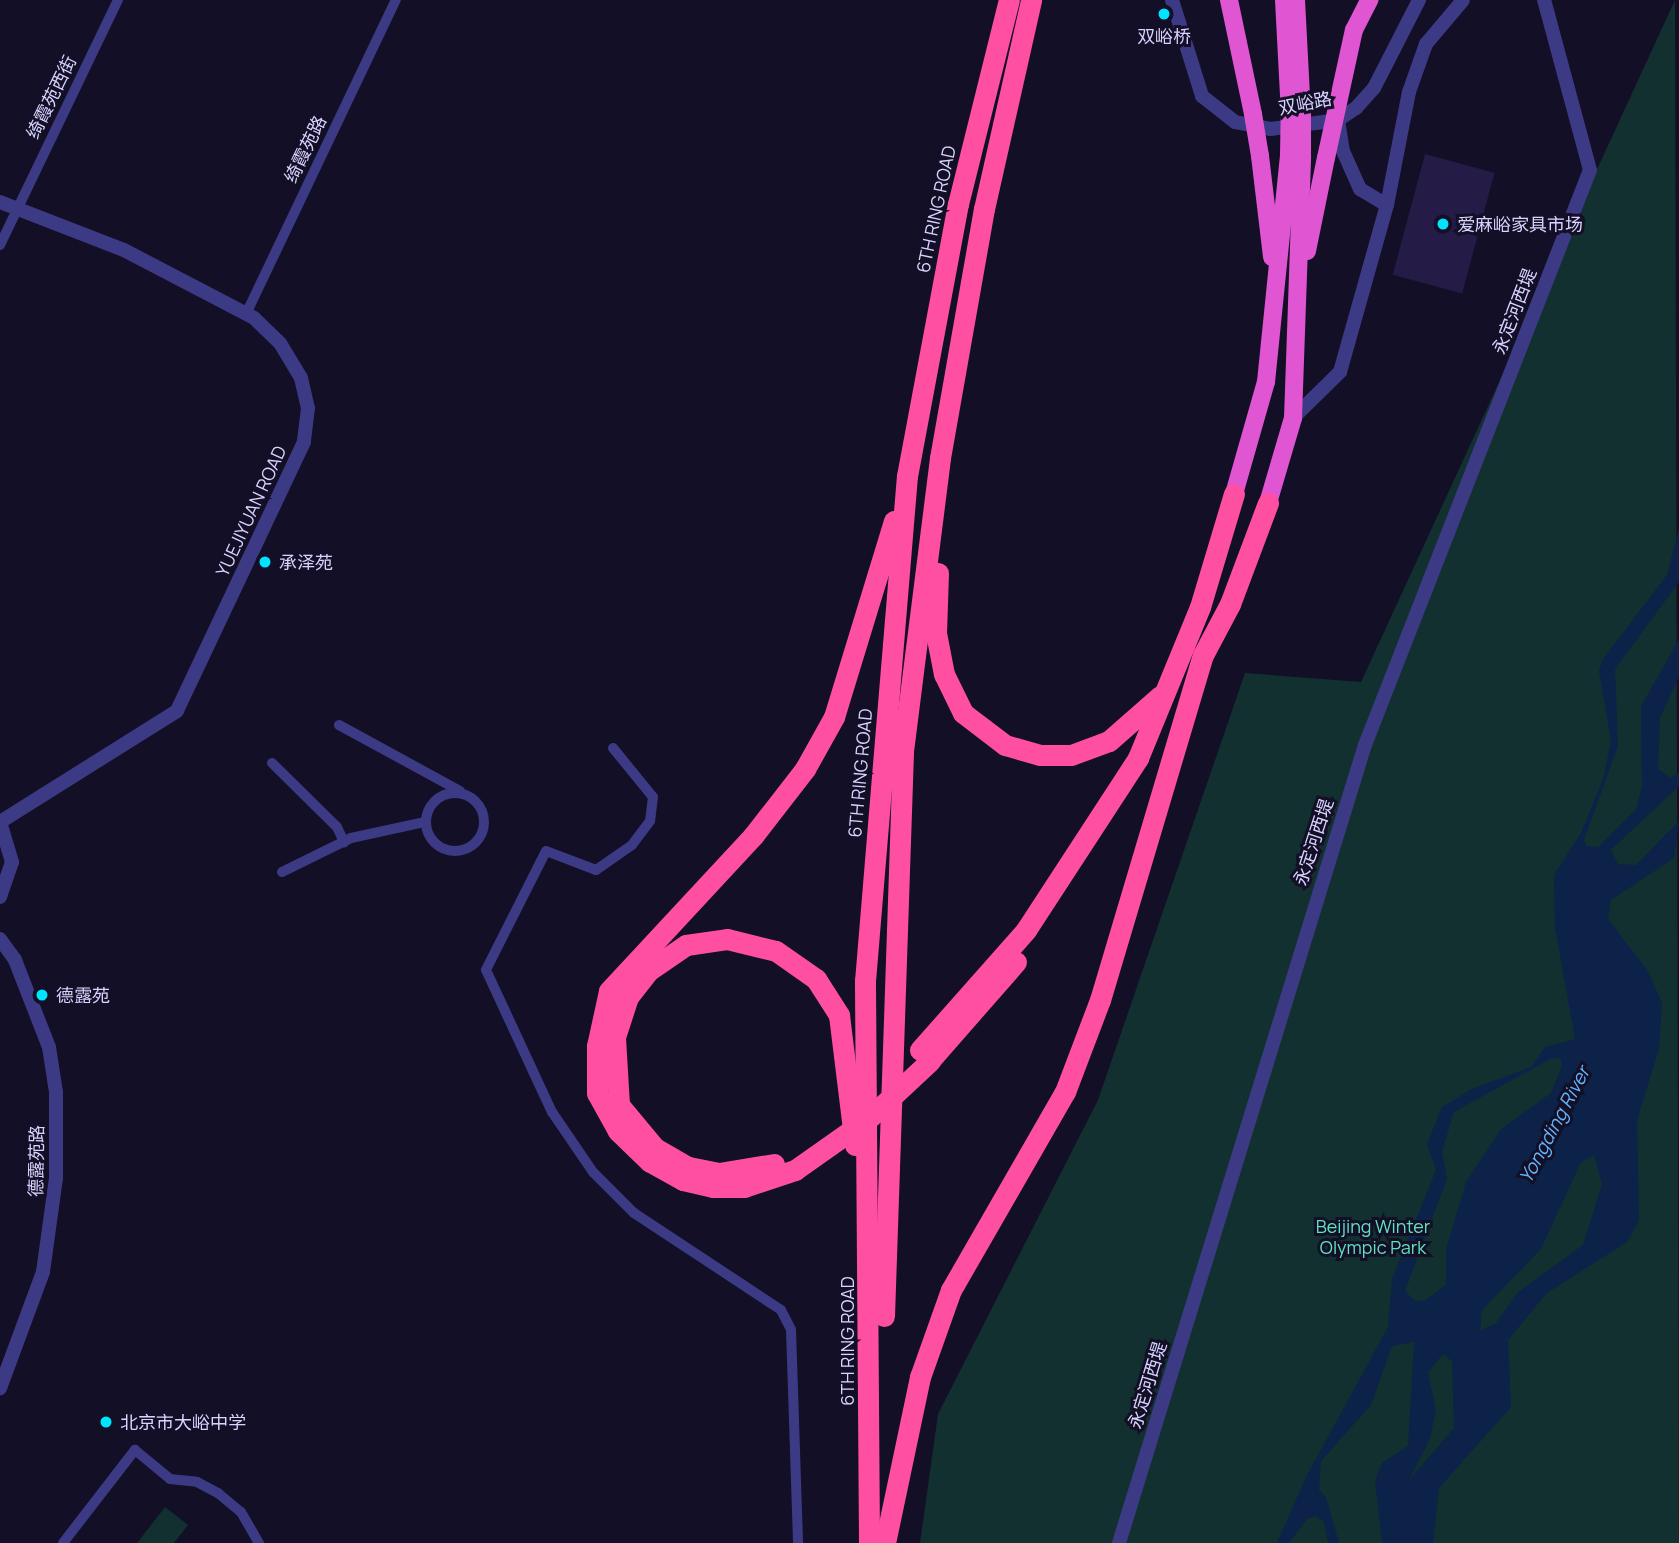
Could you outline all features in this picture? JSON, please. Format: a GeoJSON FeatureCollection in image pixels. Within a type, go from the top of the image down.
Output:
{"type":"FeatureCollection","features":[{"type":"Feature","properties":{"kind":"highway"},"geometry":{"type":"LineString","coordinates":[[1012,13],[1031,0]]}},
{"type":"Feature","properties":{"kind":"highway"},"geometry":{"type":"LineString","coordinates":[[1228,0],[1260,156],[1276,294]]}},
{"type":"Feature","properties":{"kind":"highway"},"geometry":{"type":"LineString","coordinates":[[1283,0],[1296,115]]}},
{"type":"Feature","properties":{"kind":"highway"},"geometry":{"type":"LineString","coordinates":[[907,475],[834,718],[804,769],[753,836],[609,991],[597,1046],[597,1093],[618,1131],[650,1162],[682,1180],[713,1187],[744,1187],[792,1164],[925,1055],[1038,937],[1100,848],[1230,604],[1268,503],[1293,418],[1297,303],[1296,0]]}},
{"type":"Feature","properties":{"kind":"highway"},"geometry":{"type":"LineString","coordinates":[[1297,303],[1354,30],[1369,0]]}},
{"type":"Feature","properties":{"kind":"highway","name":"6TH RING ROAD"},"geometry":{"type":"LineString","coordinates":[[884,1543],[884,1206],[903,751],[940,458],[1012,13]]}},
{"type":"Feature","properties":{"kind":"highway","name":"6TH RING ROAD"},"geometry":{"type":"LineString","coordinates":[[869,1543],[870,1300],[865,981],[907,475],[958,204],[1012,13]]}},
{"type":"Feature","properties":{"kind":"highway"},"geometry":{"type":"LineString","coordinates":[[925,1055],[1026,930],[1080,852],[1138,758],[1200,607],[1266,383],[1295,155]]}},
{"type":"Feature","properties":{"kind":"highway"},"geometry":{"type":"LineString","coordinates":[[940,458],[936,632],[944,674],[963,713],[1005,745],[1040,755],[1071,755],[1109,741],[1166,689]]}},
{"type":"Feature","properties":{"kind":"highway"},"geometry":{"type":"LineString","coordinates":[[884,1543],[920,1377],[951,1290],[1065,1092],[1100,1000],[1148,824],[1203,654]]}},
{"type":"Feature","properties":{"kind":"highway"},"geometry":{"type":"LineString","coordinates":[[792,1164],[754,1171],[719,1173],[688,1167],[654,1147],[619,1105],[615,1037],[628,998],[648,971],[686,945],[727,939],[776,951],[817,979],[838,1015],[870,1300]]}},
{"type":"Feature","properties":{"kind":"street","name":"绮霞苑西街"},"geometry":{"type":"LineString","coordinates":[[0,245],[118,0]]}},
{"type":"Feature","properties":{"kind":"street","name":"绮霞苑路"},"geometry":{"type":"LineString","coordinates":[[246,314],[396,0]]}},
{"type":"Feature","properties":{"kind":"street","name":"双峪路"},"geometry":{"type":"LineString","coordinates":[[1172,0],[1193,77],[1215,111],[1235,122],[1270,129],[1338,120],[1374,88],[1419,0]]}},
{"type":"Feature","properties":{"kind":"street"},"geometry":{"type":"LineString","coordinates":[[1293,418],[1340,372],[1387,205],[1409,92],[1426,44],[1463,0]]}},
{"type":"Feature","properties":{"kind":"street","name":"永定河西堤"},"geometry":{"type":"LineString","coordinates":[[1119,1543],[1365,745],[1590,170],[1544,0]]}},
{"type":"Feature","properties":{"kind":"street"},"geometry":{"type":"LineString","coordinates":[[1338,120],[1343,151],[1360,189],[1387,205]]}},
{"type":"Feature","properties":{"kind":"street","name":"YUEJIYUAN ROAD"},"geometry":{"type":"LineString","coordinates":[[0,202],[124,250],[246,314],[280,343],[301,378],[308,408],[304,442],[189,693],[177,710],[0,822]]}},
{"type":"Feature","properties":{"kind":"street"},"geometry":{"type":"LineString","coordinates":[[339,725],[466,794],[480,807],[484,825],[468,849],[439,847],[425,822]]}},
{"type":"Feature","properties":{"kind":"street"},"geometry":{"type":"LineString","coordinates":[[612,748],[653,797],[650,821],[632,845],[596,870],[546,850],[486,971],[552,1112],[593,1172],[634,1213],[781,1310],[791,1331],[798,1543]]}},
{"type":"Feature","properties":{"kind":"street"},"geometry":{"type":"LineString","coordinates":[[272,763],[337,827],[344,842]]}},
{"type":"Feature","properties":{"kind":"street"},"geometry":{"type":"LineString","coordinates":[[282,872],[344,842],[425,822],[438,797],[466,794]]}},
{"type":"Feature","properties":{"kind":"street"},"geometry":{"type":"LineString","coordinates":[[0,822],[12,862],[0,897]]}},
{"type":"Feature","properties":{"kind":"street","name":"德露苑路"},"geometry":{"type":"LineString","coordinates":[[0,939],[15,960],[46,1037],[56,1092],[53,1228],[43,1272],[0,1388]]}},
{"type":"Feature","properties":{"kind":"street"},"geometry":{"type":"LineString","coordinates":[[63,1543],[135,1450],[170,1479],[197,1482],[218,1493],[241,1512],[259,1543]]}},
{"type":"Feature","properties":{"kind":"green space","name":"Beijing Winter Olympic Park"},"geometry":{"type":"Polygon","coordinates":[[[1675,0],[1679,1543],[920,1543],[938,1414],[1098,1100],[1245,673],[1361,682],[1675,0]]]}},
{"type":"Feature","properties":{"kind":"green space"},"geometry":{"type":"Polygon","coordinates":[[[165,1507],[188,1525],[174,1543],[137,1543],[165,1507]]]}},
{"type":"Feature","properties":{"kind":"water","name":"Yongding River"},"geometry":{"type":"Polygon","coordinates":[[[1679,529],[1679,582],[1615,669],[1618,746],[1584,840],[1586,846],[1598,847],[1636,809],[1642,787],[1641,706],[1679,639],[1679,677],[1660,718],[1658,769],[1671,778],[1679,773],[1679,786],[1611,850],[1618,864],[1636,865],[1679,821],[1674,858],[1611,900],[1608,919],[1648,971],[1662,1003],[1659,1049],[1637,1120],[1639,1221],[1627,1242],[1547,1293],[1508,1340],[1511,1407],[1439,1488],[1433,1543],[1382,1543],[1375,1480],[1382,1463],[1408,1446],[1414,1342],[1392,1346],[1371,1405],[1321,1461],[1319,1490],[1326,1497],[1339,1543],[1328,1543],[1324,1522],[1316,1516],[1307,1519],[1289,1543],[1277,1543],[1306,1477],[1388,1327],[1392,1279],[1436,1170],[1427,1144],[1442,1107],[1472,1089],[1531,1067],[1545,1047],[1575,1039],[1555,928],[1554,875],[1581,833],[1603,779],[1611,741],[1599,671],[1603,659],[1667,575],[1679,529]],[[1552,1058],[1454,1112],[1442,1151],[1447,1179],[1405,1291],[1414,1300],[1424,1301],[1446,1285],[1446,1249],[1466,1182],[1501,1129],[1551,1093],[1561,1068],[1561,1059],[1552,1058]],[[1594,1155],[1581,1162],[1541,1249],[1482,1310],[1480,1331],[1496,1323],[1518,1292],[1583,1245],[1602,1184],[1594,1155]],[[1443,1354],[1428,1372],[1436,1411],[1429,1441],[1409,1480],[1454,1428],[1452,1361],[1443,1354]]]}},
{"type":"Feature","properties":{"kind":"building","name":"爱麻峪家具市场"},"geometry":{"type":"Polygon","coordinates":[[[1425,154],[1495,173],[1462,293],[1393,275],[1425,154]]]}},
{"type":"Feature","properties":{"kind":"place","name":"双峪桥"},"geometry":{"type":"Point","coordinates":[1164,14]}},
{"type":"Feature","properties":{"kind":"place","name":"爱麻峪家具市场"},"geometry":{"type":"Point","coordinates":[1443,224]}},
{"type":"Feature","properties":{"kind":"place","name":"承泽苑"},"geometry":{"type":"Point","coordinates":[265,562]}},
{"type":"Feature","properties":{"kind":"place","name":"德露苑"},"geometry":{"type":"Point","coordinates":[42,995]}},
{"type":"Feature","properties":{"kind":"place","name":"北京市大峪中学"},"geometry":{"type":"Point","coordinates":[106,1422]}}]}
